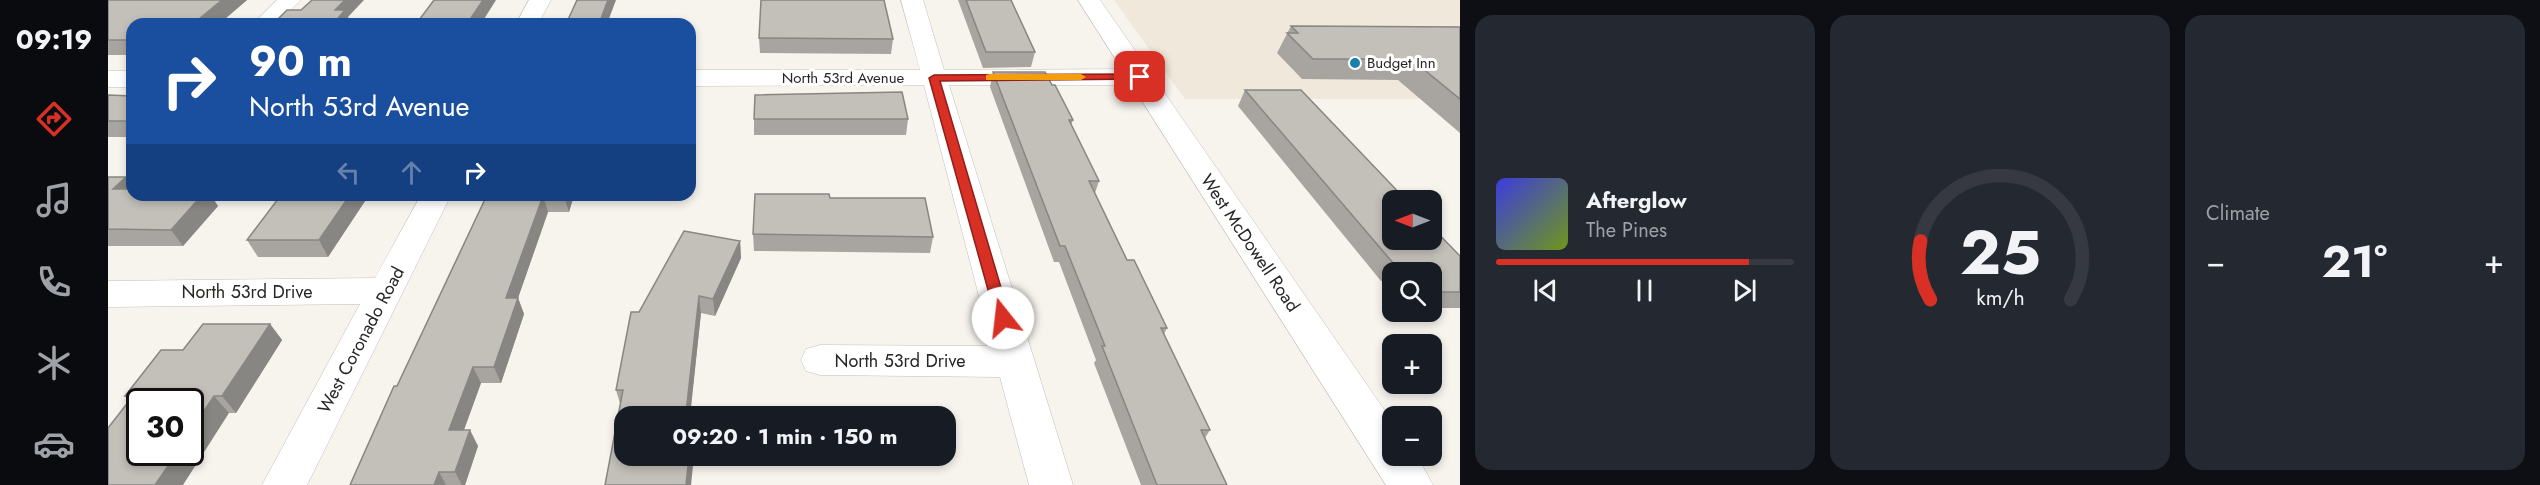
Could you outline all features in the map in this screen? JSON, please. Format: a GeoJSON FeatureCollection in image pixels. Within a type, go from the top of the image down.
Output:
{"type":"FeatureCollection","features":[{"type":"Feature","properties":{"kind":"street"},"geometry":{"type":"LineString","coordinates":[[270,18],[290,0]]}},
{"type":"Feature","properties":{"kind":"street"},"geometry":{"type":"LineString","coordinates":[[530,18],[540,0]]}},
{"type":"Feature","properties":{"kind":"street"},"geometry":{"type":"LineString","coordinates":[[912,0],[1051,485]]}},
{"type":"Feature","properties":{"kind":"street","name":"West McDowell Road"},"geometry":{"type":"LineString","coordinates":[[1089,0],[1411,485]]}},
{"type":"Feature","properties":{"kind":"street","name":"North 53rd Avenue"},"geometry":{"type":"LineString","coordinates":[[696,78],[1140,77]]}},
{"type":"Feature","properties":{"kind":"street"},"geometry":{"type":"LineString","coordinates":[[108,79],[126,79]]}},
{"type":"Feature","properties":{"kind":"street","name":"West Coronado Road"},"geometry":{"type":"LineString","coordinates":[[284,485],[433,201]]}},
{"type":"Feature","properties":{"kind":"street","name":"North 53rd Drive"},"geometry":{"type":"LineString","coordinates":[[108,294],[387,291]]}},
{"type":"Feature","properties":{"kind":"street","name":"North 53rd Drive"},"geometry":{"type":"LineString","coordinates":[[820,360],[1015,362]]}},
{"type":"Feature","properties":{"kind":"shaded area"},"geometry":{"type":"Polygon","coordinates":[[[1114,0],[1460,0],[1460,99],[1185,99],[1114,0]]]}},
{"type":"Feature","properties":{"kind":"building"},"geometry":{"type":"Polygon","coordinates":[[[108,0],[222,0],[200,18],[126,18],[126,40],[108,40],[108,0]]]}},
{"type":"Feature","properties":{"kind":"building"},"geometry":{"type":"Polygon","coordinates":[[[312,0],[345,0],[335,10],[345,10],[338,18],[279,18],[287,10],[301,10],[312,0]]]}},
{"type":"Feature","properties":{"kind":"building"},"geometry":{"type":"Polygon","coordinates":[[[434,0],[483,0],[471,18],[420,18],[434,0]]]}},
{"type":"Feature","properties":{"kind":"building"},"geometry":{"type":"Polygon","coordinates":[[[577,0],[608,0],[601,18],[569,18],[577,0]]]}},
{"type":"Feature","properties":{"kind":"building"},"geometry":{"type":"Polygon","coordinates":[[[761,0],[884,0],[893,39],[759,38],[761,0]]]}},
{"type":"Feature","properties":{"kind":"building"},"geometry":{"type":"Polygon","coordinates":[[[966,0],[1011,0],[1035,52],[986,52],[966,0]]]}},
{"type":"Feature","properties":{"kind":"building"},"geometry":{"type":"Polygon","coordinates":[[[1291,26],[1460,27],[1460,99],[1411,59],[1313,59],[1287,33],[1298,33],[1291,26]]]}},
{"type":"Feature","properties":{"kind":"building"},"geometry":{"type":"Polygon","coordinates":[[[993,72],[1045,72],[1052,85],[1055,85],[1073,120],[1069,120],[1099,181],[1089,181],[1127,260],[1134,260],[1167,328],[1161,328],[1210,430],[1201,430],[1227,485],[1157,485],[1102,346],[1105,346],[1065,246],[1060,246],[993,72]]]}},
{"type":"Feature","properties":{"kind":"building"},"geometry":{"type":"Polygon","coordinates":[[[1245,90],[1301,90],[1396,190],[1382,190],[1382,250],[1245,90]]]}},
{"type":"Feature","properties":{"kind":"building"},"geometry":{"type":"Polygon","coordinates":[[[902,92],[908,119],[754,119],[755,95],[902,92]]]}},
{"type":"Feature","properties":{"kind":"building"},"geometry":{"type":"Polygon","coordinates":[[[108,95],[126,96],[126,121],[108,121],[108,95]]]}},
{"type":"Feature","properties":{"kind":"building"},"geometry":{"type":"Polygon","coordinates":[[[108,177],[126,177],[113,189],[126,189],[126,201],[197,201],[171,230],[108,229],[108,177]]]}},
{"type":"Feature","properties":{"kind":"building"},"geometry":{"type":"Polygon","coordinates":[[[755,194],[829,194],[830,198],[925,198],[933,237],[753,234],[755,194]]]}},
{"type":"Feature","properties":{"kind":"building"},"geometry":{"type":"Polygon","coordinates":[[[276,201],[346,201],[319,240],[247,240],[276,201]]]}},
{"type":"Feature","properties":{"kind":"building"},"geometry":{"type":"Polygon","coordinates":[[[484,201],[541,201],[506,298],[518,298],[494,367],[473,367],[449,430],[470,430],[455,472],[439,472],[434,485],[350,485],[394,386],[397,386],[484,201]]]}},
{"type":"Feature","properties":{"kind":"building"},"geometry":{"type":"Polygon","coordinates":[[[684,231],[740,241],[713,299],[699,296],[687,406],[620,406],[623,390],[616,390],[631,312],[639,312],[684,231]]]}},
{"type":"Feature","properties":{"kind":"building"},"geometry":{"type":"Polygon","coordinates":[[[1442,237],[1460,256],[1460,292],[1442,292],[1442,262],[1392,262],[1382,250],[1442,250],[1442,237]]]}},
{"type":"Feature","properties":{"kind":"building"},"geometry":{"type":"Polygon","coordinates":[[[203,324],[270,324],[222,396],[214,396],[204,411],[204,388],[131,388],[161,350],[183,350],[203,324]]]}},
{"type":"Feature","properties":{"kind":"building"},"geometry":{"type":"Polygon","coordinates":[[[126,405],[126,466],[168,466],[155,485],[108,485],[108,428],[126,405]]]}},
{"type":"Feature","properties":{"kind":"building"},"geometry":{"type":"Polygon","coordinates":[[[614,438],[614,466],[688,466],[686,485],[605,485],[614,438]]]}},
{"type":"Feature","properties":{"kind":"slow traffic"},"geometry":{"type":"LineString","coordinates":[[990,78],[1081,77]]}},
{"type":"Feature","properties":{"kind":"place","name":"Budget Inn"},"geometry":{"type":"Point","coordinates":[1355,63]}},
{"type":"Feature","properties":{"kind":"route"},"geometry":{"type":"LineString","coordinates":[[1003,318],[934,78],[1140,77]]}}]}
